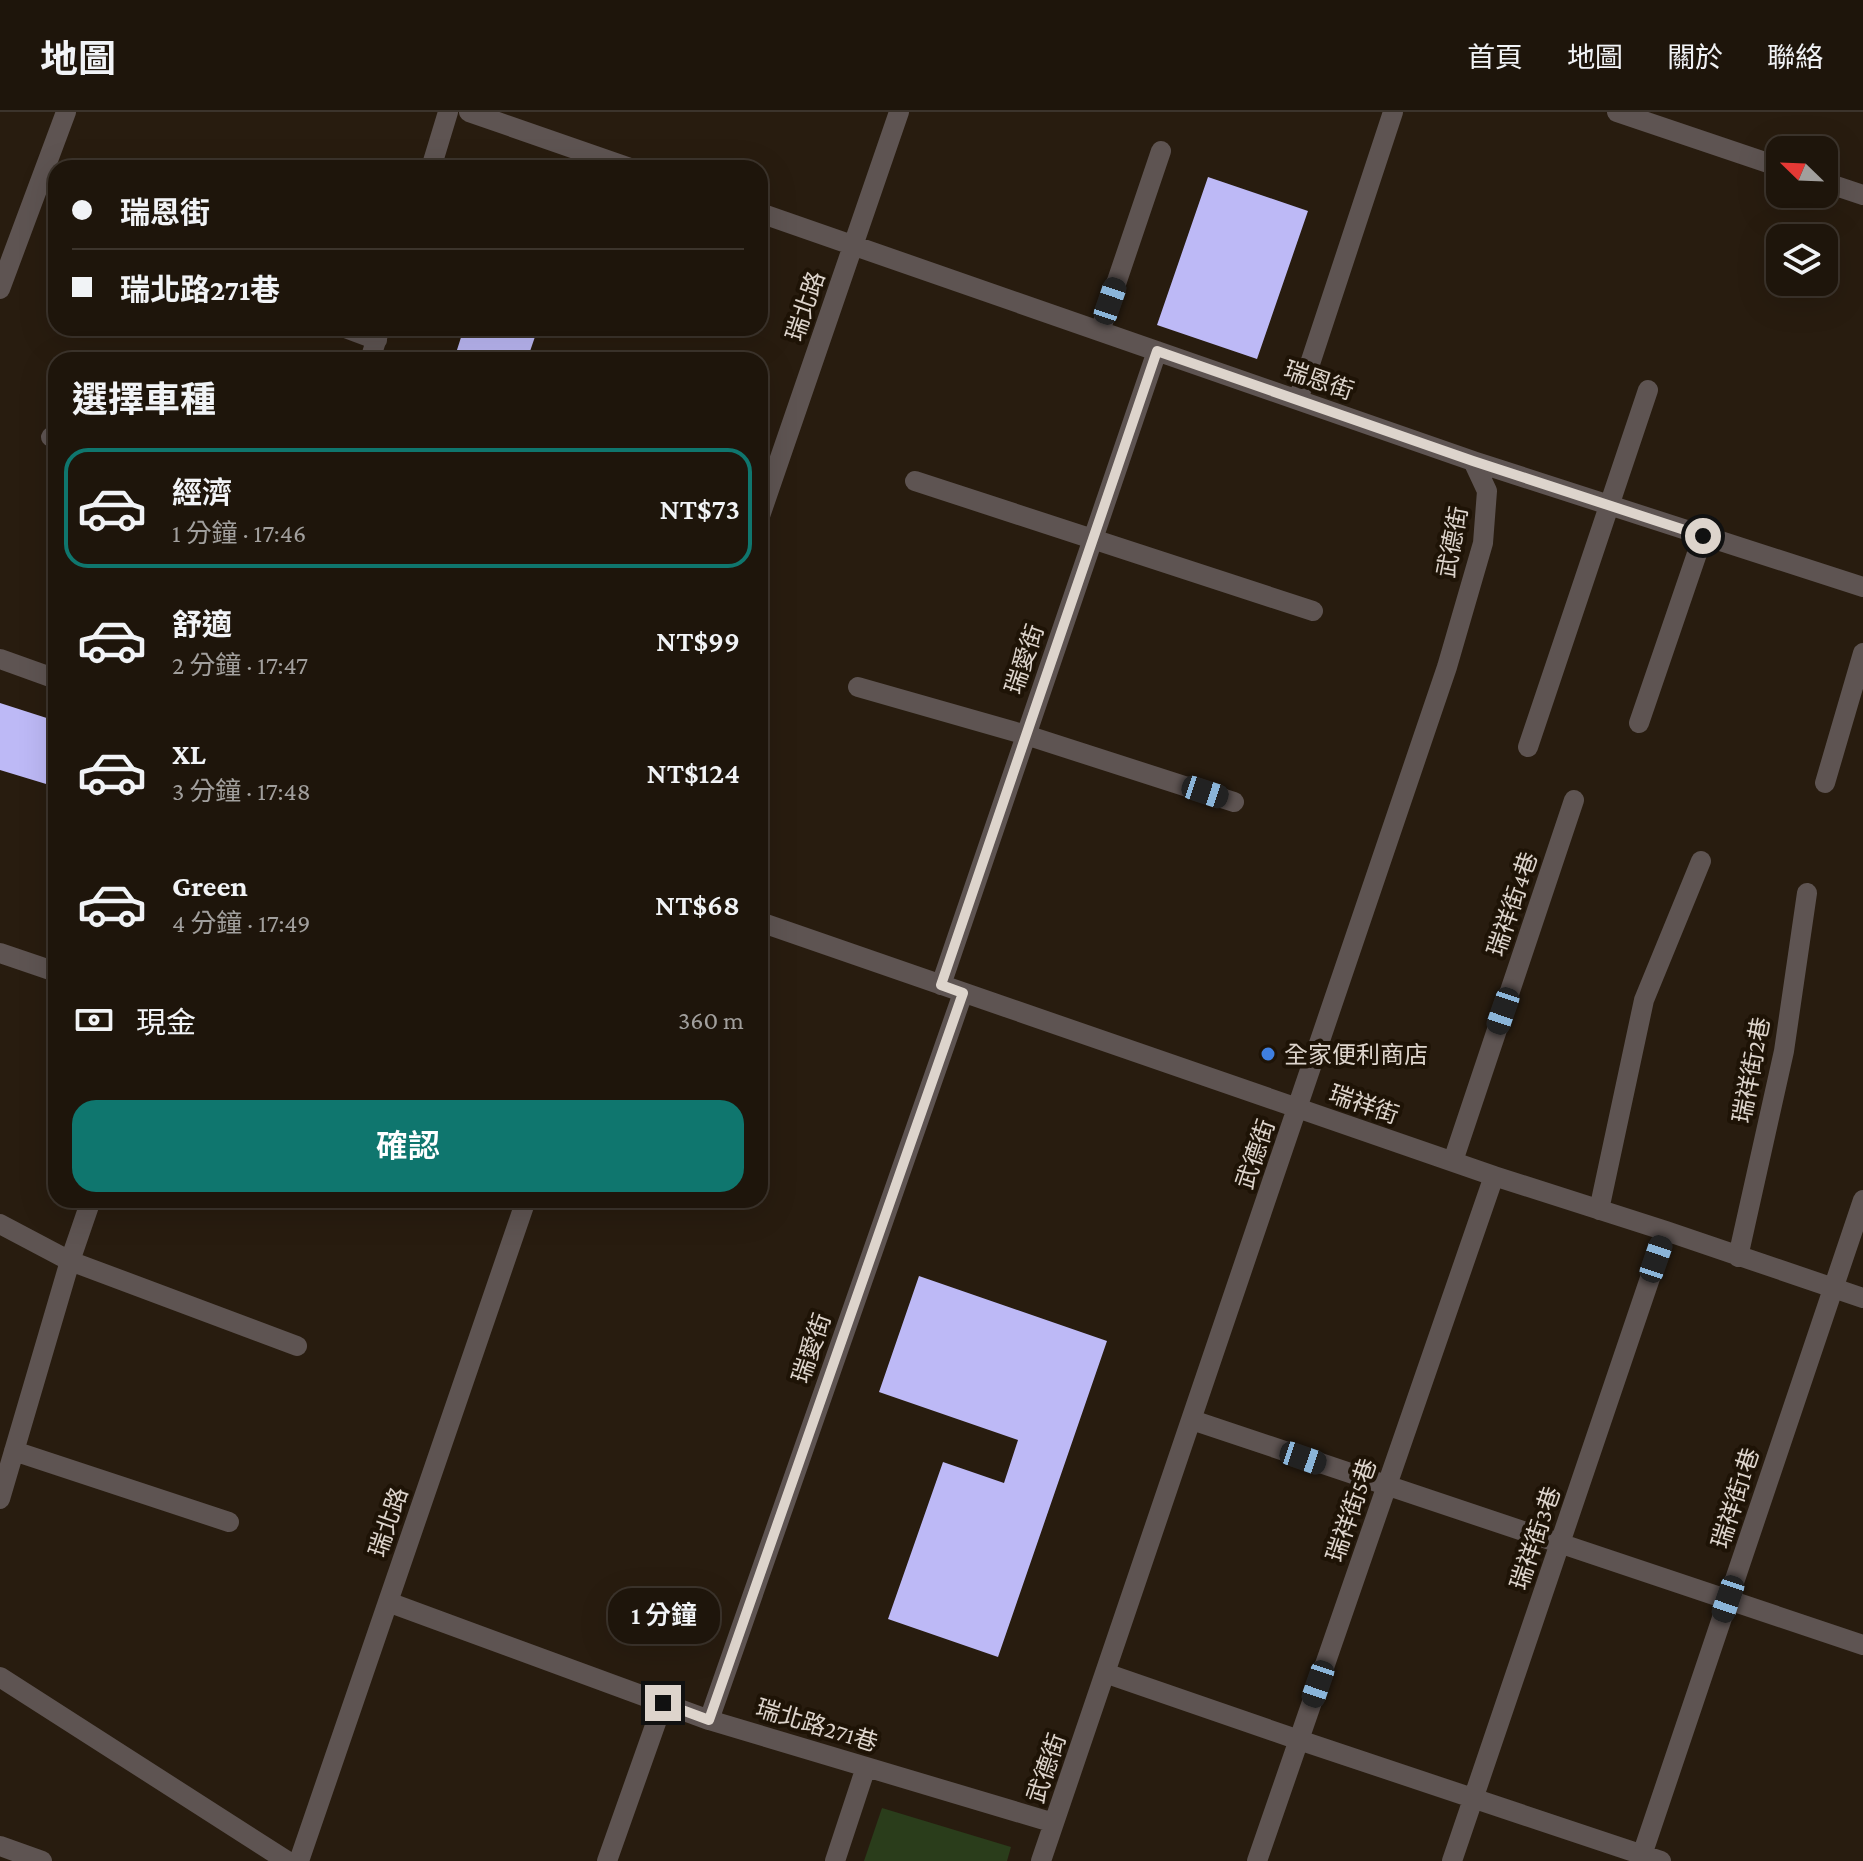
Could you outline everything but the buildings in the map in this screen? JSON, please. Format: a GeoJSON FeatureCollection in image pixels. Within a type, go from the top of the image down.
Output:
{"type":"FeatureCollection","features":[{"type":"Feature","properties":{"kind":"street"},"geometry":{"type":"LineString","coordinates":[[48,160],[66,112]]}},
{"type":"Feature","properties":{"kind":"street"},"geometry":{"type":"LineString","coordinates":[[433,160],[448,112]]}},
{"type":"Feature","properties":{"kind":"street"},"geometry":{"type":"LineString","coordinates":[[469,112],[607,160]]}},
{"type":"Feature","properties":{"kind":"street","name":"瑞北路"},"geometry":{"type":"LineString","coordinates":[[768,490],[899,112]]}},
{"type":"Feature","properties":{"kind":"street"},"geometry":{"type":"LineString","coordinates":[[1298,400],[1393,112]]}},
{"type":"Feature","properties":{"kind":"street"},"geometry":{"type":"LineString","coordinates":[[1617,112],[1650,117],[1766,162]]}},
{"type":"Feature","properties":{"kind":"street"},"geometry":{"type":"LineString","coordinates":[[1100,331],[1161,151]]}},
{"type":"Feature","properties":{"kind":"street"},"geometry":{"type":"LineString","coordinates":[[0,289],[48,160]]}},
{"type":"Feature","properties":{"kind":"street"},"geometry":{"type":"LineString","coordinates":[[1838,187],[1863,195]]}},
{"type":"Feature","properties":{"kind":"street","name":"瑞恩街"},"geometry":{"type":"LineString","coordinates":[[768,216],[1473,461],[1863,587]]}},
{"type":"Feature","properties":{"kind":"street","name":"瑞愛街"},"geometry":{"type":"LineString","coordinates":[[941,985],[1157,351]]}},
{"type":"Feature","properties":{"kind":"street"},"geometry":{"type":"LineString","coordinates":[[1528,747],[1648,390]]}},
{"type":"Feature","properties":{"kind":"street","name":"武德街"},"geometry":{"type":"LineString","coordinates":[[1041,1861],[1447,667],[1483,543],[1487,491],[1473,461]]}},
{"type":"Feature","properties":{"kind":"street"},"geometry":{"type":"LineString","coordinates":[[915,481],[1313,611]]}},
{"type":"Feature","properties":{"kind":"street"},"geometry":{"type":"LineString","coordinates":[[1639,723],[1703,536]]}},
{"type":"Feature","properties":{"kind":"street"},"geometry":{"type":"LineString","coordinates":[[1825,783],[1863,653]]}},
{"type":"Feature","properties":{"kind":"street"},"geometry":{"type":"LineString","coordinates":[[0,659],[48,676]]}},
{"type":"Feature","properties":{"kind":"street"},"geometry":{"type":"LineString","coordinates":[[858,687],[1026,735],[1234,802]]}},
{"type":"Feature","properties":{"kind":"street","name":"瑞祥街4巷"},"geometry":{"type":"LineString","coordinates":[[1453,1161],[1574,800]]}},
{"type":"Feature","properties":{"kind":"street"},"geometry":{"type":"LineString","coordinates":[[1599,1210],[1644,1000],[1701,861]]}},
{"type":"Feature","properties":{"kind":"street","name":"瑞祥街2巷"},"geometry":{"type":"LineString","coordinates":[[1738,1257],[1784,1051],[1807,893]]}},
{"type":"Feature","properties":{"kind":"street","name":"瑞祥街"},"geometry":{"type":"LineString","coordinates":[[768,925],[1494,1176],[1863,1298]]}},
{"type":"Feature","properties":{"kind":"street"},"geometry":{"type":"LineString","coordinates":[[0,953],[48,969]]}},
{"type":"Feature","properties":{"kind":"street","name":"瑞愛街"},"geometry":{"type":"LineString","coordinates":[[709,1720],[963,993]]}},
{"type":"Feature","properties":{"kind":"street","name":"瑞祥街5巷"},"geometry":{"type":"LineString","coordinates":[[1257,1861],[1494,1176]]}},
{"type":"Feature","properties":{"kind":"street","name":"瑞祥街1巷"},"geometry":{"type":"LineString","coordinates":[[1648,1859],[1728,1599],[1863,1200]]}},
{"type":"Feature","properties":{"kind":"street"},"geometry":{"type":"LineString","coordinates":[[0,1499],[88,1208]]}},
{"type":"Feature","properties":{"kind":"street","name":"瑞北路"},"geometry":{"type":"LineString","coordinates":[[299,1861],[523,1208]]}},
{"type":"Feature","properties":{"kind":"street"},"geometry":{"type":"LineString","coordinates":[[0,1224],[70,1261],[297,1346]]}},
{"type":"Feature","properties":{"kind":"street","name":"瑞祥街3巷"},"geometry":{"type":"LineString","coordinates":[[1452,1861],[1666,1231]]}},
{"type":"Feature","properties":{"kind":"street"},"geometry":{"type":"LineString","coordinates":[[1192,1420],[1863,1645]]}},
{"type":"Feature","properties":{"kind":"street"},"geometry":{"type":"LineString","coordinates":[[14,1451],[229,1522]]}},
{"type":"Feature","properties":{"kind":"street","name":"瑞北路271巷"},"geometry":{"type":"LineString","coordinates":[[388,1602],[709,1720],[1054,1823]]}},
{"type":"Feature","properties":{"kind":"street"},"geometry":{"type":"LineString","coordinates":[[1105,1673],[1648,1859]]}},
{"type":"Feature","properties":{"kind":"street"},"geometry":{"type":"LineString","coordinates":[[0,1677],[287,1861]]}},
{"type":"Feature","properties":{"kind":"street"},"geometry":{"type":"LineString","coordinates":[[607,1861],[663,1703]]}},
{"type":"Feature","properties":{"kind":"street"},"geometry":{"type":"LineString","coordinates":[[835,1861],[866,1767]]}},
{"type":"Feature","properties":{"kind":"street"},"geometry":{"type":"LineString","coordinates":[[0,1846],[42,1861]]}},
{"type":"Feature","properties":{"kind":"green space"},"geometry":{"type":"Polygon","coordinates":[[[882,1808],[1011,1847],[1007,1861],[864,1861],[882,1808]]]}},
{"type":"Feature","properties":{"kind":"place","name":"全家便利商店"},"geometry":{"type":"Point","coordinates":[1268,1054]}},
{"type":"Feature","properties":{"kind":"route"},"geometry":{"type":"LineString","coordinates":[[663,1703],[709,1720],[963,993],[941,985],[1157,351],[1473,461],[1703,536]]}}]}
